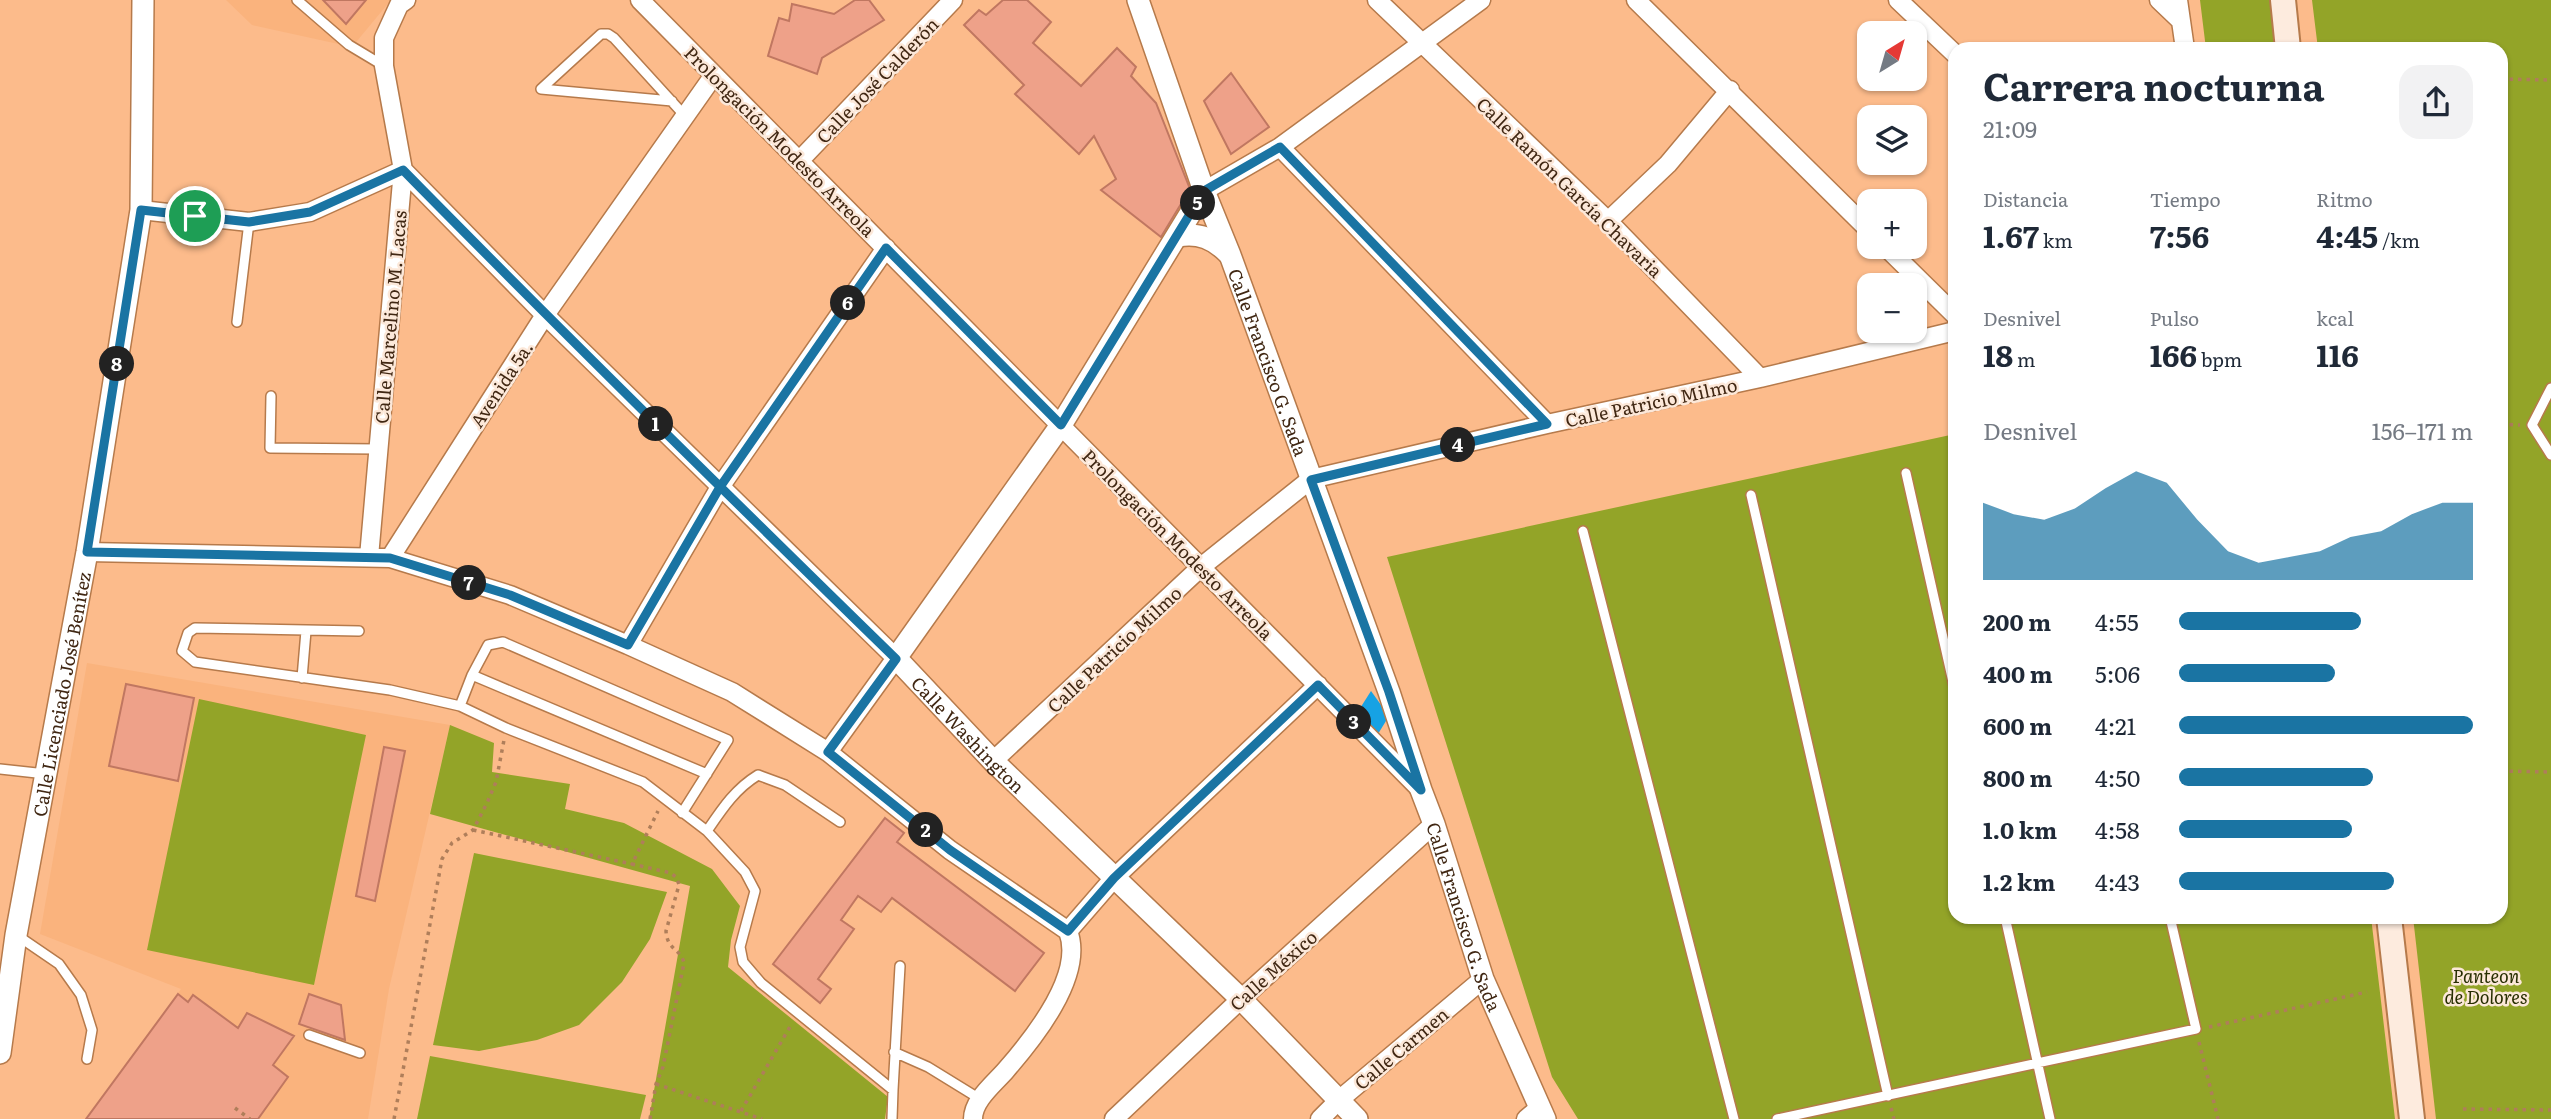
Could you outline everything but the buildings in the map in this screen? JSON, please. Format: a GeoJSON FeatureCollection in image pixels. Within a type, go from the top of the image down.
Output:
{"type":"FeatureCollection","features":[{"type":"Feature","properties":{"kind":"main road"},"geometry":{"type":"LineString","coordinates":[[2283,0],[2287,42]]}},
{"type":"Feature","properties":{"kind":"main road"},"geometry":{"type":"LineString","coordinates":[[2390,924],[2412,1119]]}},
{"type":"Feature","properties":{"kind":"street","name":"Calle Licenciado José Benítez"},"geometry":{"type":"LineString","coordinates":[[0,1053],[16,935],[87,552],[141,210],[143,0]]}},
{"type":"Feature","properties":{"kind":"street","name":"Calle Marcelino M. Lacas"},"geometry":{"type":"LineString","coordinates":[[369,557],[403,170],[384,66],[384,38],[399,5],[406,0]]}},
{"type":"Feature","properties":{"kind":"street","name":"Prolongación Modesto Arreola"},"geometry":{"type":"LineString","coordinates":[[640,0],[1421,790]]}},
{"type":"Feature","properties":{"kind":"street","name":"Calle José Calderón"},"geometry":{"type":"LineString","coordinates":[[800,160],[953,0]]}},
{"type":"Feature","properties":{"kind":"street","name":"Calle Francisco G. Sada"},"geometry":{"type":"LineString","coordinates":[[1138,0],[1204,191],[1230,255],[1389,692],[1483,979],[1537,1115]]}},
{"type":"Feature","properties":{"kind":"street","name":"Calle Ramón García Chavaria"},"geometry":{"type":"LineString","coordinates":[[1377,0],[1608,221],[1760,378]]}},
{"type":"Feature","properties":{"kind":"street"},"geometry":{"type":"LineString","coordinates":[[828,752],[1061,425],[1204,191],[1280,147],[1481,0]]}},
{"type":"Feature","properties":{"kind":"street"},"geometry":{"type":"LineString","coordinates":[[1636,0],[1857,218]]}},
{"type":"Feature","properties":{"kind":"street"},"geometry":{"type":"LineString","coordinates":[[1898,0],[1948,47]]}},
{"type":"Feature","properties":{"kind":"street"},"geometry":{"type":"LineString","coordinates":[[2159,0],[2181,21]]}},
{"type":"Feature","properties":{"kind":"street"},"geometry":{"type":"LineString","coordinates":[[2178,0],[2184,42]]}},
{"type":"Feature","properties":{"kind":"street","name":"Avenida 5a."},"geometry":{"type":"LineString","coordinates":[[390,558],[545,315],[714,75]]}},
{"type":"Feature","properties":{"kind":"street"},"geometry":{"type":"LineString","coordinates":[[1608,221],[1668,164],[1730,90]]}},
{"type":"Feature","properties":{"kind":"street"},"geometry":{"type":"LineString","coordinates":[[1280,147],[1547,424]]}},
{"type":"Feature","properties":{"kind":"street"},"geometry":{"type":"LineString","coordinates":[[141,210],[249,222],[310,212],[403,170]]}},
{"type":"Feature","properties":{"kind":"street","name":"Calle Washington"},"geometry":{"type":"LineString","coordinates":[[403,170],[545,315],[896,659],[993,761],[1241,999],[1357,1119]]}},
{"type":"Feature","properties":{"kind":"street"},"geometry":{"type":"LineString","coordinates":[[1178,236],[1207,237],[1220,244],[1230,255]]}},
{"type":"Feature","properties":{"kind":"street"},"geometry":{"type":"LineString","coordinates":[[628,645],[720,487],[886,248]]}},
{"type":"Feature","properties":{"kind":"street"},"geometry":{"type":"LineString","coordinates":[[1898,259],[1948,308]]}},
{"type":"Feature","properties":{"kind":"street","name":"Calle Patricio Milmo"},"geometry":{"type":"LineString","coordinates":[[993,761],[1201,567],[1311,480],[1948,333]]}},
{"type":"Feature","properties":{"kind":"street"},"geometry":{"type":"LineString","coordinates":[[87,552],[390,558],[510,595],[628,645],[732,692],[828,752],[950,850],[1068,931],[1072,942],[1071,961],[1063,988],[1027,1045],[980,1099],[973,1110],[973,1119]]}},
{"type":"Feature","properties":{"kind":"street"},"geometry":{"type":"LineString","coordinates":[[1068,931],[1114,878],[1318,685]]}},
{"type":"Feature","properties":{"kind":"street","name":"Calle México"},"geometry":{"type":"LineString","coordinates":[[1114,1119],[1241,999],[1434,824]]}},
{"type":"Feature","properties":{"kind":"street","name":"Calle Carmen"},"geometry":{"type":"LineString","coordinates":[[1320,1119],[1483,979]]}},
{"type":"Feature","properties":{"kind":"lane"},"geometry":{"type":"LineString","coordinates":[[300,1],[349,46],[384,66]]}},
{"type":"Feature","properties":{"kind":"lane"},"geometry":{"type":"LineString","coordinates":[[672,101],[541,89],[601,34],[608,34],[672,101],[685,116]]}},
{"type":"Feature","properties":{"kind":"lane"},"geometry":{"type":"LineString","coordinates":[[237,322],[249,222]]}},
{"type":"Feature","properties":{"kind":"lane"},"geometry":{"type":"LineString","coordinates":[[2551,388],[2532,425],[2551,455]]}},
{"type":"Feature","properties":{"kind":"lane"},"geometry":{"type":"LineString","coordinates":[[271,396],[270,448],[377,449]]}},
{"type":"Feature","properties":{"kind":"lane"},"geometry":{"type":"LineString","coordinates":[[1906,473],[1948,660]]}},
{"type":"Feature","properties":{"kind":"lane"},"geometry":{"type":"LineString","coordinates":[[1752,495],[1888,1096]]}},
{"type":"Feature","properties":{"kind":"lane"},"geometry":{"type":"LineString","coordinates":[[1583,531],[1734,1119]]}},
{"type":"Feature","properties":{"kind":"lane"},"geometry":{"type":"LineString","coordinates":[[359,631],[195,628],[188,633],[182,651],[195,662],[390,690],[460,706],[506,728],[643,782],[707,831],[745,872],[754,891],[740,947],[743,962],[761,983],[893,1090]]}},
{"type":"Feature","properties":{"kind":"lane"},"geometry":{"type":"LineString","coordinates":[[302,678],[306,631]]}},
{"type":"Feature","properties":{"kind":"lane"},"geometry":{"type":"LineString","coordinates":[[460,706],[488,645],[503,642],[728,740],[682,813]]}},
{"type":"Feature","properties":{"kind":"lane"},"geometry":{"type":"LineString","coordinates":[[472,675],[707,774]]}},
{"type":"Feature","properties":{"kind":"lane"},"geometry":{"type":"LineString","coordinates":[[0,769],[46,774]]}},
{"type":"Feature","properties":{"kind":"lane"},"geometry":{"type":"LineString","coordinates":[[707,831],[731,797],[743,784],[758,775],[785,785],[840,822]]}},
{"type":"Feature","properties":{"kind":"lane"},"geometry":{"type":"LineString","coordinates":[[2007,924],[2050,1119]]}},
{"type":"Feature","properties":{"kind":"lane"},"geometry":{"type":"LineString","coordinates":[[1777,1119],[2196,1030],[2172,924]]}},
{"type":"Feature","properties":{"kind":"lane"},"geometry":{"type":"LineString","coordinates":[[16,935],[59,964],[80,995],[92,1030],[87,1059]]}},
{"type":"Feature","properties":{"kind":"lane"},"geometry":{"type":"LineString","coordinates":[[892,1119],[900,966]]}},
{"type":"Feature","properties":{"kind":"lane"},"geometry":{"type":"LineString","coordinates":[[309,1035],[359,1053]]}},
{"type":"Feature","properties":{"kind":"lane"},"geometry":{"type":"LineString","coordinates":[[894,1052],[928,1068],[980,1099]]}},
{"type":"Feature","properties":{"kind":"path"},"geometry":{"type":"LineString","coordinates":[[2508,79],[2551,80]]}},
{"type":"Feature","properties":{"kind":"path"},"geometry":{"type":"LineString","coordinates":[[2508,424],[2532,425]]}},
{"type":"Feature","properties":{"kind":"path"},"geometry":{"type":"LineString","coordinates":[[394,1119],[442,859],[452,843],[472,830],[496,782],[506,728]]}},
{"type":"Feature","properties":{"kind":"path"},"geometry":{"type":"LineString","coordinates":[[2508,771],[2551,772]]}},
{"type":"Feature","properties":{"kind":"path"},"geometry":{"type":"LineString","coordinates":[[632,864],[664,799]]}},
{"type":"Feature","properties":{"kind":"path"},"geometry":{"type":"LineString","coordinates":[[472,830],[671,873],[677,878],[679,885],[666,938],[668,945],[682,957],[684,963],[650,1119]]}},
{"type":"Feature","properties":{"kind":"path"},"geometry":{"type":"LineString","coordinates":[[2218,1119],[2196,1030],[2367,992]]}},
{"type":"Feature","properties":{"kind":"path"},"geometry":{"type":"LineString","coordinates":[[741,1111],[798,1013]]}},
{"type":"Feature","properties":{"kind":"path"},"geometry":{"type":"LineString","coordinates":[[656,1084],[762,1119]]}},
{"type":"Feature","properties":{"kind":"path"},"geometry":{"type":"LineString","coordinates":[[236,1108],[250,1119]]}},
{"type":"Feature","properties":{"kind":"path"},"geometry":{"type":"LineString","coordinates":[[2463,1109],[2551,1110]]}},
{"type":"Feature","properties":{"kind":"shaded area"},"geometry":{"type":"Polygon","coordinates":[[[226,0],[391,0],[352,47],[252,25],[226,0]]]}},
{"type":"Feature","properties":{"kind":"shaded area"},"geometry":{"type":"Polygon","coordinates":[[[87,663],[450,725],[389,989],[368,1119],[86,1119],[181,989],[40,934],[87,663]]]}},
{"type":"Feature","properties":{"kind":"green space"},"geometry":{"type":"Polygon","coordinates":[[[2200,0],[2273,0],[2277,42],[2205,42],[2200,0]]]}},
{"type":"Feature","properties":{"kind":"green space","name":"Panteon de Dolores"},"geometry":{"type":"Polygon","coordinates":[[[2312,0],[2551,0],[2551,1119],[2436,1119],[2414,924],[2508,924],[2508,42],[2317,42],[2312,0]]]}},
{"type":"Feature","properties":{"kind":"green space"},"geometry":{"type":"Polygon","coordinates":[[[1948,436],[1948,924],[2372,924],[2395,1119],[1578,1119],[1552,1077],[1387,557],[1948,436]]]}},
{"type":"Feature","properties":{"kind":"green space"},"geometry":{"type":"Polygon","coordinates":[[[199,699],[366,735],[314,985],[147,950],[199,699]]]}},
{"type":"Feature","properties":{"kind":"green space"},"geometry":{"type":"Polygon","coordinates":[[[450,725],[494,743],[492,772],[570,784],[565,809],[624,823],[712,869],[740,906],[731,940],[728,967],[888,1097],[885,1119],[649,1119],[690,886],[430,814],[450,725]]]}},
{"type":"Feature","properties":{"kind":"green space"},"geometry":{"type":"Polygon","coordinates":[[[474,853],[667,892],[650,939],[622,982],[579,1025],[537,1040],[479,1051],[433,1045],[474,853]]]}},
{"type":"Feature","properties":{"kind":"green space"},"geometry":{"type":"Polygon","coordinates":[[[430,1056],[646,1095],[640,1119],[417,1119],[430,1056]]]}},
{"type":"Feature","properties":{"kind":"water"},"geometry":{"type":"Polygon","coordinates":[[[1371,691],[1389,716],[1378,734],[1357,713],[1371,691]]]}},
{"type":"Feature","properties":{"kind":"route"},"geometry":{"type":"LineString","coordinates":[[195,216],[141,210],[87,552],[390,558],[510,595],[628,645],[720,487],[886,248],[1061,425],[1204,191],[1280,147],[1547,424],[1311,480],[1389,692],[1421,790],[1318,685],[1114,878],[1068,931],[950,850],[828,752],[896,659],[720,487],[545,315],[403,170],[310,212],[249,222],[195,216]]}}]}
